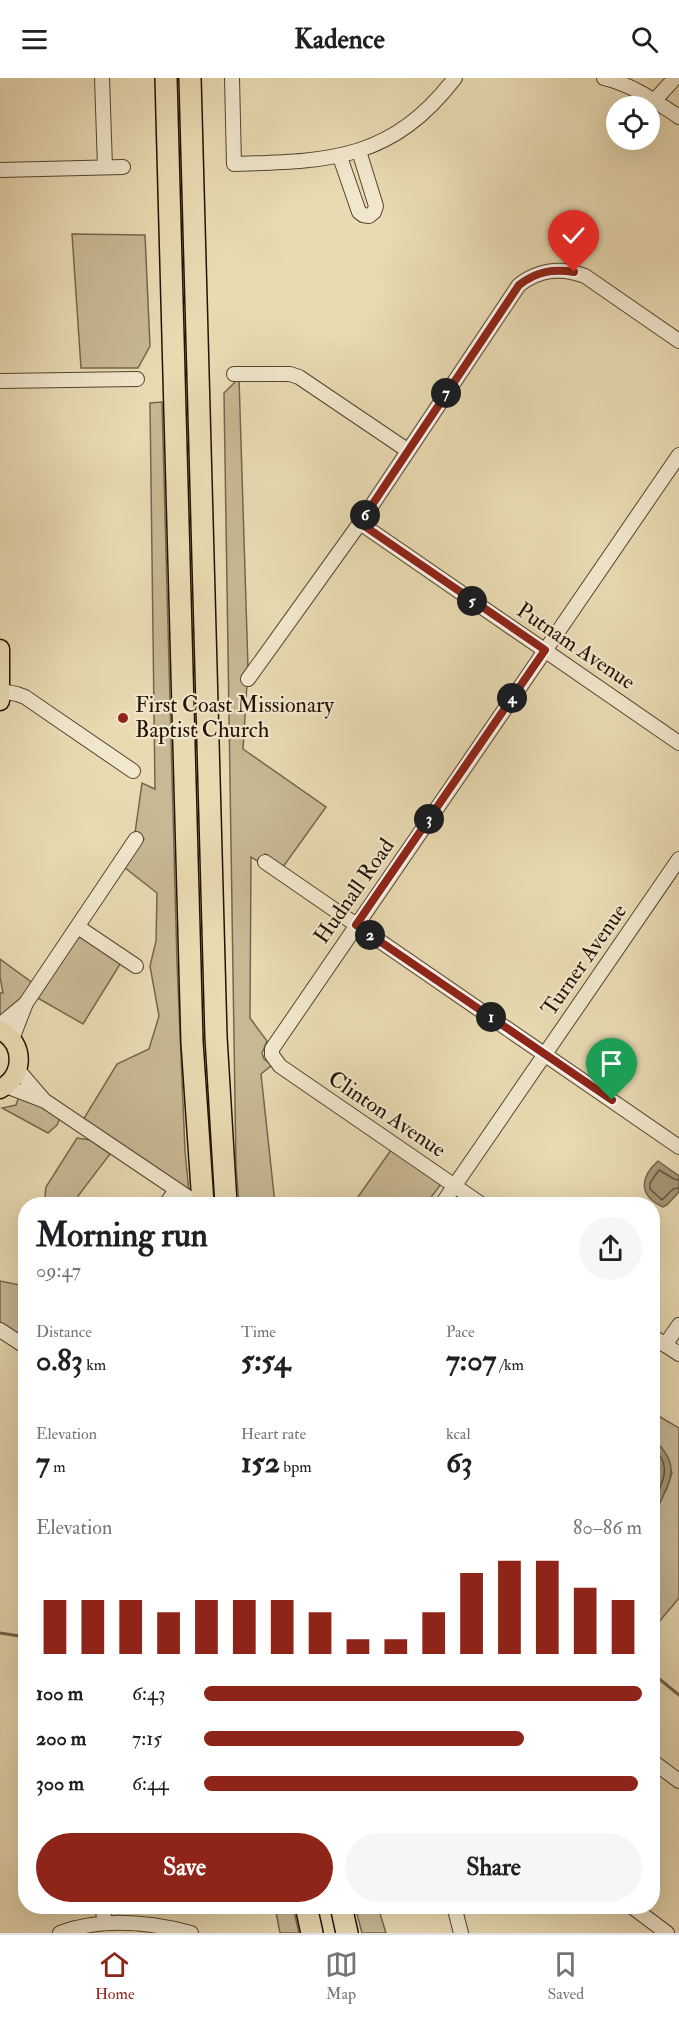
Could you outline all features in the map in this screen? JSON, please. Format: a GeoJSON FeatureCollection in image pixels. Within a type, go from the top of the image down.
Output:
{"type":"FeatureCollection","features":[{"type":"Feature","properties":{"kind":"highway"},"geometry":{"type":"LineString","coordinates":[[166,78],[192,1042],[202,1197]]}},
{"type":"Feature","properties":{"kind":"highway"},"geometry":{"type":"LineString","coordinates":[[190,78],[216,1028],[225,1194]]}},
{"type":"Feature","properties":{"kind":"highway"},"geometry":{"type":"LineString","coordinates":[[308,1914],[312,1933]]}},
{"type":"Feature","properties":{"kind":"highway"},"geometry":{"type":"LineString","coordinates":[[343,1914],[347,1933]]}},
{"type":"Feature","properties":{"kind":"main road"},"geometry":{"type":"LineString","coordinates":[[0,649],[1,696]]}},
{"type":"Feature","properties":{"kind":"main road"},"geometry":{"type":"LineString","coordinates":[[3,1087],[13,1079],[18,1070],[19,1057],[6,1034]]}},
{"type":"Feature","properties":{"kind":"street"},"geometry":{"type":"LineString","coordinates":[[102,78],[105,167]]}},
{"type":"Feature","properties":{"kind":"street"},"geometry":{"type":"LineString","coordinates":[[232,78],[234,164],[300,162],[359,151],[408,125],[434,103],[455,78]]}},
{"type":"Feature","properties":{"kind":"street"},"geometry":{"type":"LineString","coordinates":[[604,78],[621,82],[645,96]]}},
{"type":"Feature","properties":{"kind":"street"},"geometry":{"type":"LineString","coordinates":[[659,96],[675,78]]}},
{"type":"Feature","properties":{"kind":"street"},"geometry":{"type":"LineString","coordinates":[[660,105],[679,117]]}},
{"type":"Feature","properties":{"kind":"street"},"geometry":{"type":"LineString","coordinates":[[340,156],[359,212],[369,216],[374,212],[376,206],[359,151]]}},
{"type":"Feature","properties":{"kind":"street"},"geometry":{"type":"LineString","coordinates":[[0,170],[123,167]]}},
{"type":"Feature","properties":{"kind":"street"},"geometry":{"type":"LineString","coordinates":[[248,679],[360,523],[519,285],[539,273],[560,270],[585,276],[679,341]]}},
{"type":"Feature","properties":{"kind":"street"},"geometry":{"type":"LineString","coordinates":[[234,374],[290,374],[299,377],[407,450]]}},
{"type":"Feature","properties":{"kind":"street"},"geometry":{"type":"LineString","coordinates":[[0,381],[137,379]]}},
{"type":"Feature","properties":{"kind":"street","name":"Hudnall Road"},"geometry":{"type":"LineString","coordinates":[[272,1055],[274,1044],[679,455]]}},
{"type":"Feature","properties":{"kind":"street","name":"Putnam Avenue"},"geometry":{"type":"LineString","coordinates":[[360,523],[679,742]]}},
{"type":"Feature","properties":{"kind":"street"},"geometry":{"type":"LineString","coordinates":[[1,696],[17,694],[25,698],[133,771]]}},
{"type":"Feature","properties":{"kind":"street"},"geometry":{"type":"LineString","coordinates":[[6,1034],[136,839]]}},
{"type":"Feature","properties":{"kind":"street","name":"Turner Avenue"},"geometry":{"type":"LineString","coordinates":[[447,1197],[679,860]]}},
{"type":"Feature","properties":{"kind":"street"},"geometry":{"type":"LineString","coordinates":[[265,862],[679,1147]]}},
{"type":"Feature","properties":{"kind":"street"},"geometry":{"type":"LineString","coordinates":[[78,927],[136,966]]}},
{"type":"Feature","properties":{"kind":"street"},"geometry":{"type":"LineString","coordinates":[[0,1024],[26,1003]]}},
{"type":"Feature","properties":{"kind":"street","name":"Clinton Avenue"},"geometry":{"type":"LineString","coordinates":[[272,1055],[280,1066],[470,1197]]}},
{"type":"Feature","properties":{"kind":"street"},"geometry":{"type":"LineString","coordinates":[[18,1070],[45,1101],[187,1197]]}},
{"type":"Feature","properties":{"kind":"street"},"geometry":{"type":"LineString","coordinates":[[3,1087],[45,1101]]}},
{"type":"Feature","properties":{"kind":"street"},"geometry":{"type":"LineString","coordinates":[[171,1197],[176,1190]]}},
{"type":"Feature","properties":{"kind":"street"},"geometry":{"type":"LineString","coordinates":[[665,1345],[679,1325]]}},
{"type":"Feature","properties":{"kind":"street"},"geometry":{"type":"LineString","coordinates":[[0,1330],[18,1342]]}},
{"type":"Feature","properties":{"kind":"street"},"geometry":{"type":"LineString","coordinates":[[660,1342],[679,1354]]}},
{"type":"Feature","properties":{"kind":"street"},"geometry":{"type":"LineString","coordinates":[[660,1767],[679,1781]]}},
{"type":"Feature","properties":{"kind":"street"},"geometry":{"type":"LineString","coordinates":[[103,1914],[105,1923]]}},
{"type":"Feature","properties":{"kind":"street"},"geometry":{"type":"LineString","coordinates":[[456,1914],[461,1933]]}},
{"type":"Feature","properties":{"kind":"street"},"geometry":{"type":"LineString","coordinates":[[642,1914],[667,1933]]}},
{"type":"Feature","properties":{"kind":"street"},"geometry":{"type":"LineString","coordinates":[[60,1933],[105,1923],[142,1923],[191,1933]]}},
{"type":"Feature","properties":{"kind":"shaded area"},"geometry":{"type":"Polygon","coordinates":[[[72,234],[145,235],[150,346],[138,368],[81,368],[72,234]]]}},
{"type":"Feature","properties":{"kind":"shaded area"},"geometry":{"type":"Polygon","coordinates":[[[239,378],[248,668],[243,749],[326,807],[283,867],[265,854],[259,862],[251,857],[250,1018],[267,1041],[262,1053],[264,1059],[272,1065],[261,1074],[274,1197],[238,1197],[236,1166],[224,393],[239,378]]]}},
{"type":"Feature","properties":{"kind":"shaded area"},"geometry":{"type":"Polygon","coordinates":[[[162,402],[177,962],[185,1151],[189,1193],[83,1120],[117,1064],[149,1049],[159,1016],[150,966],[156,941],[157,893],[124,867],[144,839],[135,833],[142,783],[155,789],[150,403],[162,402]]]}},
{"type":"Feature","properties":{"kind":"shaded area"},"geometry":{"type":"Polygon","coordinates":[[[84,937],[122,961],[83,1024],[36,997],[77,938],[84,937]]]}},
{"type":"Feature","properties":{"kind":"shaded area"},"geometry":{"type":"Polygon","coordinates":[[[0,959],[34,984],[21,1001],[0,1020],[0,993],[3,993],[0,959]]]}},
{"type":"Feature","properties":{"kind":"shaded area"},"geometry":{"type":"Polygon","coordinates":[[[19,1096],[60,1118],[57,1125],[48,1133],[2,1108],[16,1105],[19,1096]]]}},
{"type":"Feature","properties":{"kind":"shaded area"},"geometry":{"type":"Polygon","coordinates":[[[77,1138],[90,1140],[110,1154],[78,1197],[45,1197],[46,1187],[77,1138]]]}},
{"type":"Feature","properties":{"kind":"shaded area"},"geometry":{"type":"Polygon","coordinates":[[[391,1150],[441,1184],[431,1197],[358,1197],[391,1150]]]}},
{"type":"Feature","properties":{"kind":"shaded area"},"geometry":{"type":"Polygon","coordinates":[[[0,1281],[18,1285],[18,1337],[0,1323],[0,1281]]]}},
{"type":"Feature","properties":{"kind":"shaded area"},"geometry":{"type":"Polygon","coordinates":[[[660,1417],[679,1428],[679,1598],[660,1621],[660,1502],[672,1473],[660,1446],[660,1417]]]}},
{"type":"Feature","properties":{"kind":"shaded area"},"geometry":{"type":"Polygon","coordinates":[[[276,1914],[295,1914],[299,1933],[280,1933],[276,1914]]]}},
{"type":"Feature","properties":{"kind":"shaded area"},"geometry":{"type":"Polygon","coordinates":[[[357,1914],[380,1914],[386,1933],[362,1933],[357,1914]]]}},
{"type":"Feature","properties":{"kind":"water"},"geometry":{"type":"Polygon","coordinates":[[[658,1161],[679,1176],[679,1192],[663,1207],[660,1206],[660,1197],[648,1197],[644,1186],[647,1174],[658,1161]]]}},
{"type":"Feature","properties":{"kind":"water"},"geometry":{"type":"Polygon","coordinates":[[[660,1446],[670,1464],[668,1486],[660,1502],[660,1446]]]}},
{"type":"Feature","properties":{"kind":"waterway"},"geometry":{"type":"LineString","coordinates":[[0,1633],[18,1636]]}},
{"type":"Feature","properties":{"kind":"waterway"},"geometry":{"type":"LineString","coordinates":[[660,1680],[679,1695]]}},
{"type":"Feature","properties":{"kind":"place","name":"First Coast Missionary Baptist Church"},"geometry":{"type":"Point","coordinates":[123,718]}},
{"type":"Feature","properties":{"kind":"route"},"geometry":{"type":"LineString","coordinates":[[574,272],[548,270],[528,278],[519,285],[360,523],[545,650],[356,925],[612,1100]]}}]}
